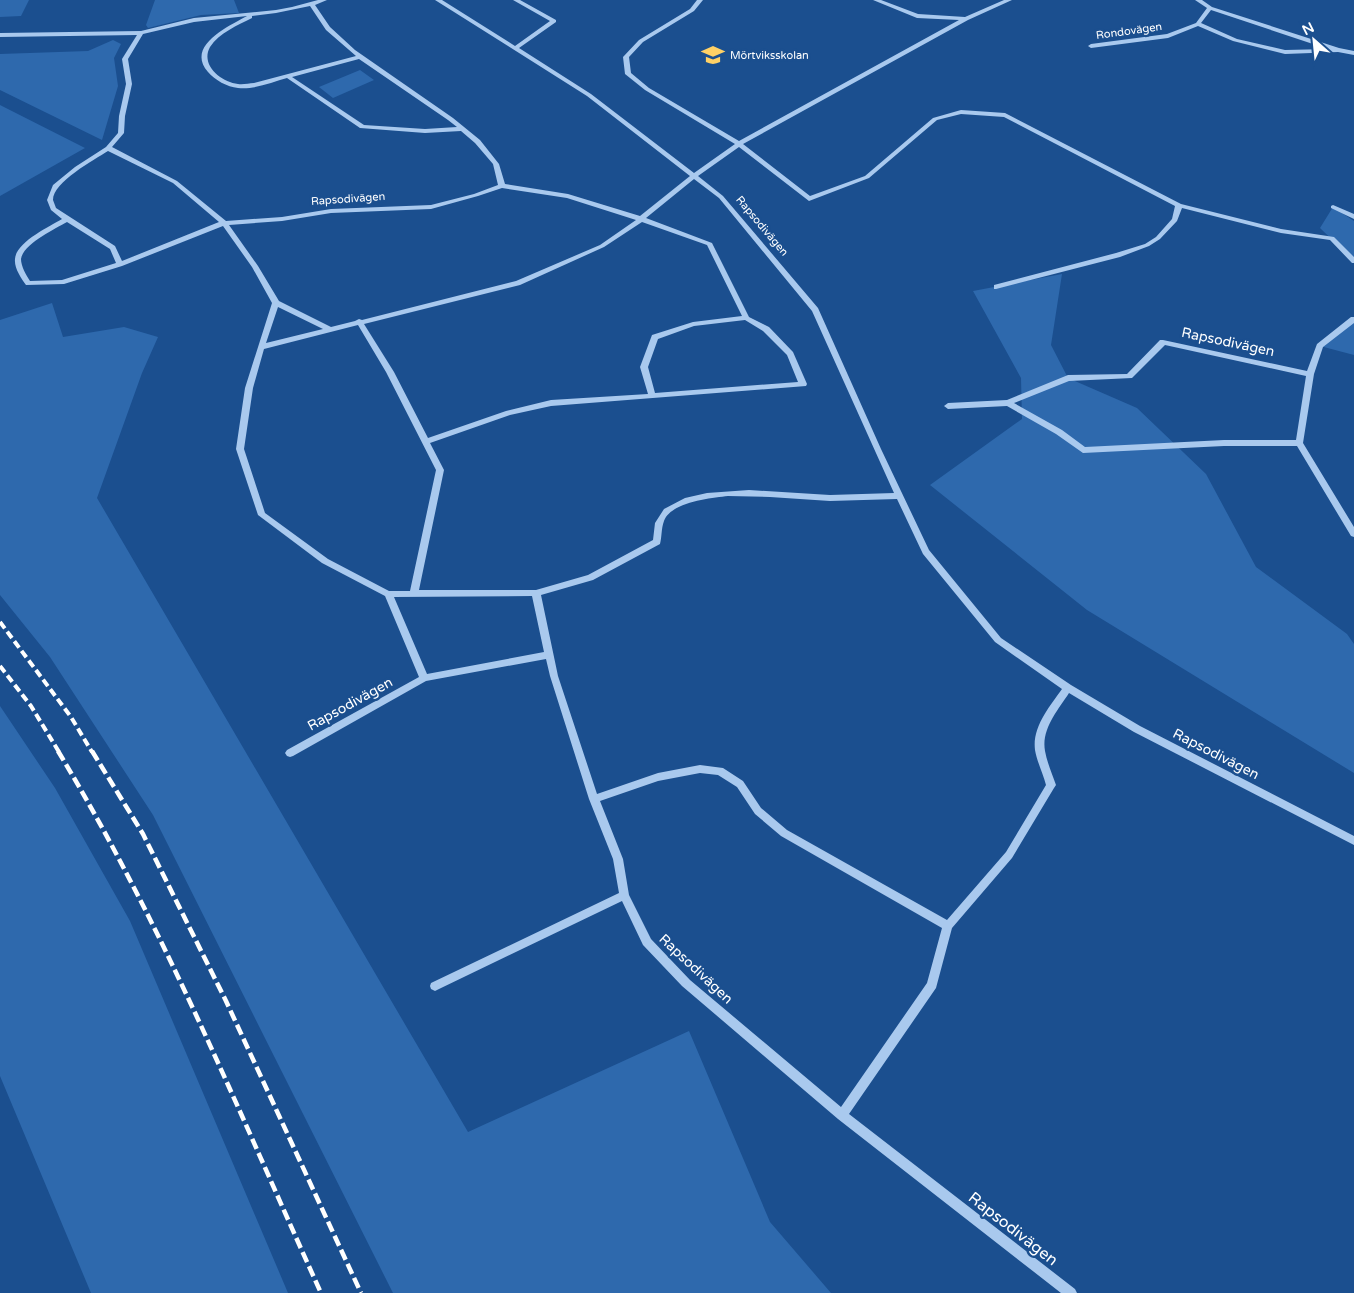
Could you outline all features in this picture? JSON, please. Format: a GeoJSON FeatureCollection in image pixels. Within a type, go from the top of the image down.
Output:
{"type":"FeatureCollection","features":[{"type":"Feature","properties":{"kind":"street"},"geometry":{"type":"LineString","coordinates":[[0,35],[141,33],[193,20],[255,15],[324,0]]}},
{"type":"Feature","properties":{"kind":"street","name":"Rapsodivägen"},"geometry":{"type":"LineString","coordinates":[[438,0],[589,95],[721,197],[816,310],[926,552],[998,640],[1068,688],[1137,729],[1354,841]]}},
{"type":"Feature","properties":{"kind":"street"},"geometry":{"type":"LineString","coordinates":[[515,48],[554,21],[516,0]]}},
{"type":"Feature","properties":{"kind":"street"},"geometry":{"type":"LineString","coordinates":[[700,0],[692,10],[641,42],[626,57],[628,74],[647,89],[739,144],[809,199],[867,177],[935,119],[961,112],[1005,115],[1179,205],[1281,231],[1332,238],[1354,261]]}},
{"type":"Feature","properties":{"kind":"street"},"geometry":{"type":"LineString","coordinates":[[876,0],[917,16],[966,20]]}},
{"type":"Feature","properties":{"kind":"street"},"geometry":{"type":"LineString","coordinates":[[261,347],[518,282],[602,246],[641,219],[694,176],[739,144],[966,20],[1009,0]]}},
{"type":"Feature","properties":{"kind":"street"},"geometry":{"type":"LineString","coordinates":[[1198,0],[1210,8],[1338,50],[1354,53]]}},
{"type":"Feature","properties":{"kind":"street"},"geometry":{"type":"LineString","coordinates":[[312,4],[317,17],[324,26],[359,57],[462,129],[494,160],[502,176],[502,186]]}},
{"type":"Feature","properties":{"kind":"street"},"geometry":{"type":"LineString","coordinates":[[1210,8],[1198,24],[1234,40],[1285,52],[1338,50]]}},
{"type":"Feature","properties":{"kind":"street"},"geometry":{"type":"LineString","coordinates":[[255,15],[230,27],[216,37],[207,48],[204,58],[207,68],[214,76],[238,86],[254,85],[359,57]]}},
{"type":"Feature","properties":{"kind":"street","name":"Rondovägen"},"geometry":{"type":"LineString","coordinates":[[1092,46],[1168,36],[1198,24]]}},
{"type":"Feature","properties":{"kind":"street"},"geometry":{"type":"LineString","coordinates":[[120,264],[113,248],[53,209],[50,200],[56,186],[77,168],[108,148],[121,133],[122,116],[129,84],[124,59],[141,33]]}},
{"type":"Feature","properties":{"kind":"street"},"geometry":{"type":"LineString","coordinates":[[289,77],[362,126],[425,131],[462,129]]}},
{"type":"Feature","properties":{"kind":"street"},"geometry":{"type":"LineString","coordinates":[[108,148],[175,182],[224,223],[256,266],[276,303],[329,329]]}},
{"type":"Feature","properties":{"kind":"street","name":"Rapsodivägen"},"geometry":{"type":"LineString","coordinates":[[67,219],[29,242],[20,251],[18,259],[23,276],[28,283],[62,282],[120,264],[224,223],[282,219],[331,211],[431,207],[502,186],[568,196],[641,219],[710,244],[746,318]]}},
{"type":"Feature","properties":{"kind":"street"},"geometry":{"type":"LineString","coordinates":[[996,287],[1118,255],[1147,245],[1158,238],[1175,220],[1179,205]]}},
{"type":"Feature","properties":{"kind":"street"},"geometry":{"type":"LineString","coordinates":[[1333,207],[1354,218]]}},
{"type":"Feature","properties":{"kind":"street"},"geometry":{"type":"LineString","coordinates":[[276,303],[249,388],[240,449],[262,515],[325,561],[388,594],[536,593],[590,578],[657,542],[657,524],[669,509],[697,498],[726,494],[772,494],[831,498],[899,496]]}},
{"type":"Feature","properties":{"kind":"street"},"geometry":{"type":"LineString","coordinates":[[425,442],[509,413],[551,403],[652,396],[803,384],[790,354],[766,330],[746,318],[693,324],[655,337],[644,367],[652,396]]}},
{"type":"Feature","properties":{"kind":"street"},"geometry":{"type":"LineString","coordinates":[[1354,320],[1320,346],[1310,374],[1299,443],[1354,534]]}},
{"type":"Feature","properties":{"kind":"street"},"geometry":{"type":"LineString","coordinates":[[359,321],[390,372],[440,470],[414,594]]}},
{"type":"Feature","properties":{"kind":"street","name":"Rapsodivägen"},"geometry":{"type":"LineString","coordinates":[[948,406],[1008,403],[1068,378],[1129,376],[1163,342],[1310,374]]}},
{"type":"Feature","properties":{"kind":"street"},"geometry":{"type":"LineString","coordinates":[[1008,403],[1058,432],[1082,450],[1224,442],[1299,443]]}},
{"type":"Feature","properties":{"kind":"street","name":"Rapsodivägen"},"geometry":{"type":"LineString","coordinates":[[536,593],[554,676],[594,799],[618,859],[624,895],[647,942],[686,982],[842,1115],[1071,1293]]}},
{"type":"Feature","properties":{"kind":"street"},"geometry":{"type":"LineString","coordinates":[[388,594],[424,678]]}},
{"type":"Feature","properties":{"kind":"street","name":"Rapsodivägen"},"geometry":{"type":"LineString","coordinates":[[290,753],[424,678],[549,655]]}},
{"type":"Feature","properties":{"kind":"street"},"geometry":{"type":"LineString","coordinates":[[842,1115],[932,985],[948,926],[1008,855],[1051,785],[1040,750],[1040,737],[1068,688]]}},
{"type":"Feature","properties":{"kind":"street"},"geometry":{"type":"LineString","coordinates":[[594,799],[658,777],[700,770],[720,771],[740,784],[758,811],[784,833],[948,926]]}},
{"type":"Feature","properties":{"kind":"street"},"geometry":{"type":"LineString","coordinates":[[435,986],[624,895]]}},
{"type":"Feature","properties":{"kind":"shaded area"},"geometry":{"type":"Polygon","coordinates":[[[0,0],[29,0],[21,16],[0,17],[0,0]]]}},
{"type":"Feature","properties":{"kind":"shaded area"},"geometry":{"type":"Polygon","coordinates":[[[155,0],[234,0],[239,13],[201,15],[148,28],[146,25],[155,0]]]}},
{"type":"Feature","properties":{"kind":"shaded area"},"geometry":{"type":"Polygon","coordinates":[[[113,40],[121,44],[114,58],[118,86],[102,140],[0,90],[0,54],[88,51],[113,40]]]}},
{"type":"Feature","properties":{"kind":"shaded area"},"geometry":{"type":"Polygon","coordinates":[[[360,70],[374,80],[333,98],[319,87],[360,70]]]}},
{"type":"Feature","properties":{"kind":"shaded area"},"geometry":{"type":"Polygon","coordinates":[[[0,105],[85,148],[0,196],[0,105]]]}},
{"type":"Feature","properties":{"kind":"shaded area"},"geometry":{"type":"Polygon","coordinates":[[[1333,207],[1354,221],[1354,261],[1320,228],[1333,207]]]}},
{"type":"Feature","properties":{"kind":"shaded area"},"geometry":{"type":"Polygon","coordinates":[[[1062,274],[1051,345],[1068,378],[1137,408],[1206,474],[1256,567],[1347,634],[1354,644],[1354,773],[1087,610],[930,485],[1022,419],[1021,378],[973,291],[1062,274]]]}},
{"type":"Feature","properties":{"kind":"shaded area"},"geometry":{"type":"Polygon","coordinates":[[[52,303],[63,337],[124,327],[158,337],[142,373],[97,498],[468,1132],[689,1031],[770,1222],[831,1293],[393,1293],[153,815],[50,657],[0,595],[0,320],[52,303]]]}},
{"type":"Feature","properties":{"kind":"shaded area"},"geometry":{"type":"Polygon","coordinates":[[[1354,319],[1354,355],[1320,346],[1354,319]]]}},
{"type":"Feature","properties":{"kind":"shaded area"},"geometry":{"type":"Polygon","coordinates":[[[0,706],[55,788],[130,921],[288,1293],[91,1293],[0,1076],[0,706]]]}},
{"type":"Feature","properties":{"kind":"railway"},"geometry":{"type":"LineString","coordinates":[[0,622],[71,717],[92,752]]}},
{"type":"Feature","properties":{"kind":"railway"},"geometry":{"type":"LineString","coordinates":[[0,666],[31,706],[59,752]]}},
{"type":"Feature","properties":{"kind":"railway"},"geometry":{"type":"LineString","coordinates":[[58,751],[96,816],[165,950],[229,1086],[321,1293]]}},
{"type":"Feature","properties":{"kind":"railway"},"geometry":{"type":"LineString","coordinates":[[92,751],[143,834],[226,1001],[361,1293]]}},
{"type":"Feature","properties":{"kind":"place","name":"Mörtviksskolan"},"geometry":{"type":"Point","coordinates":[713,55]}}]}
